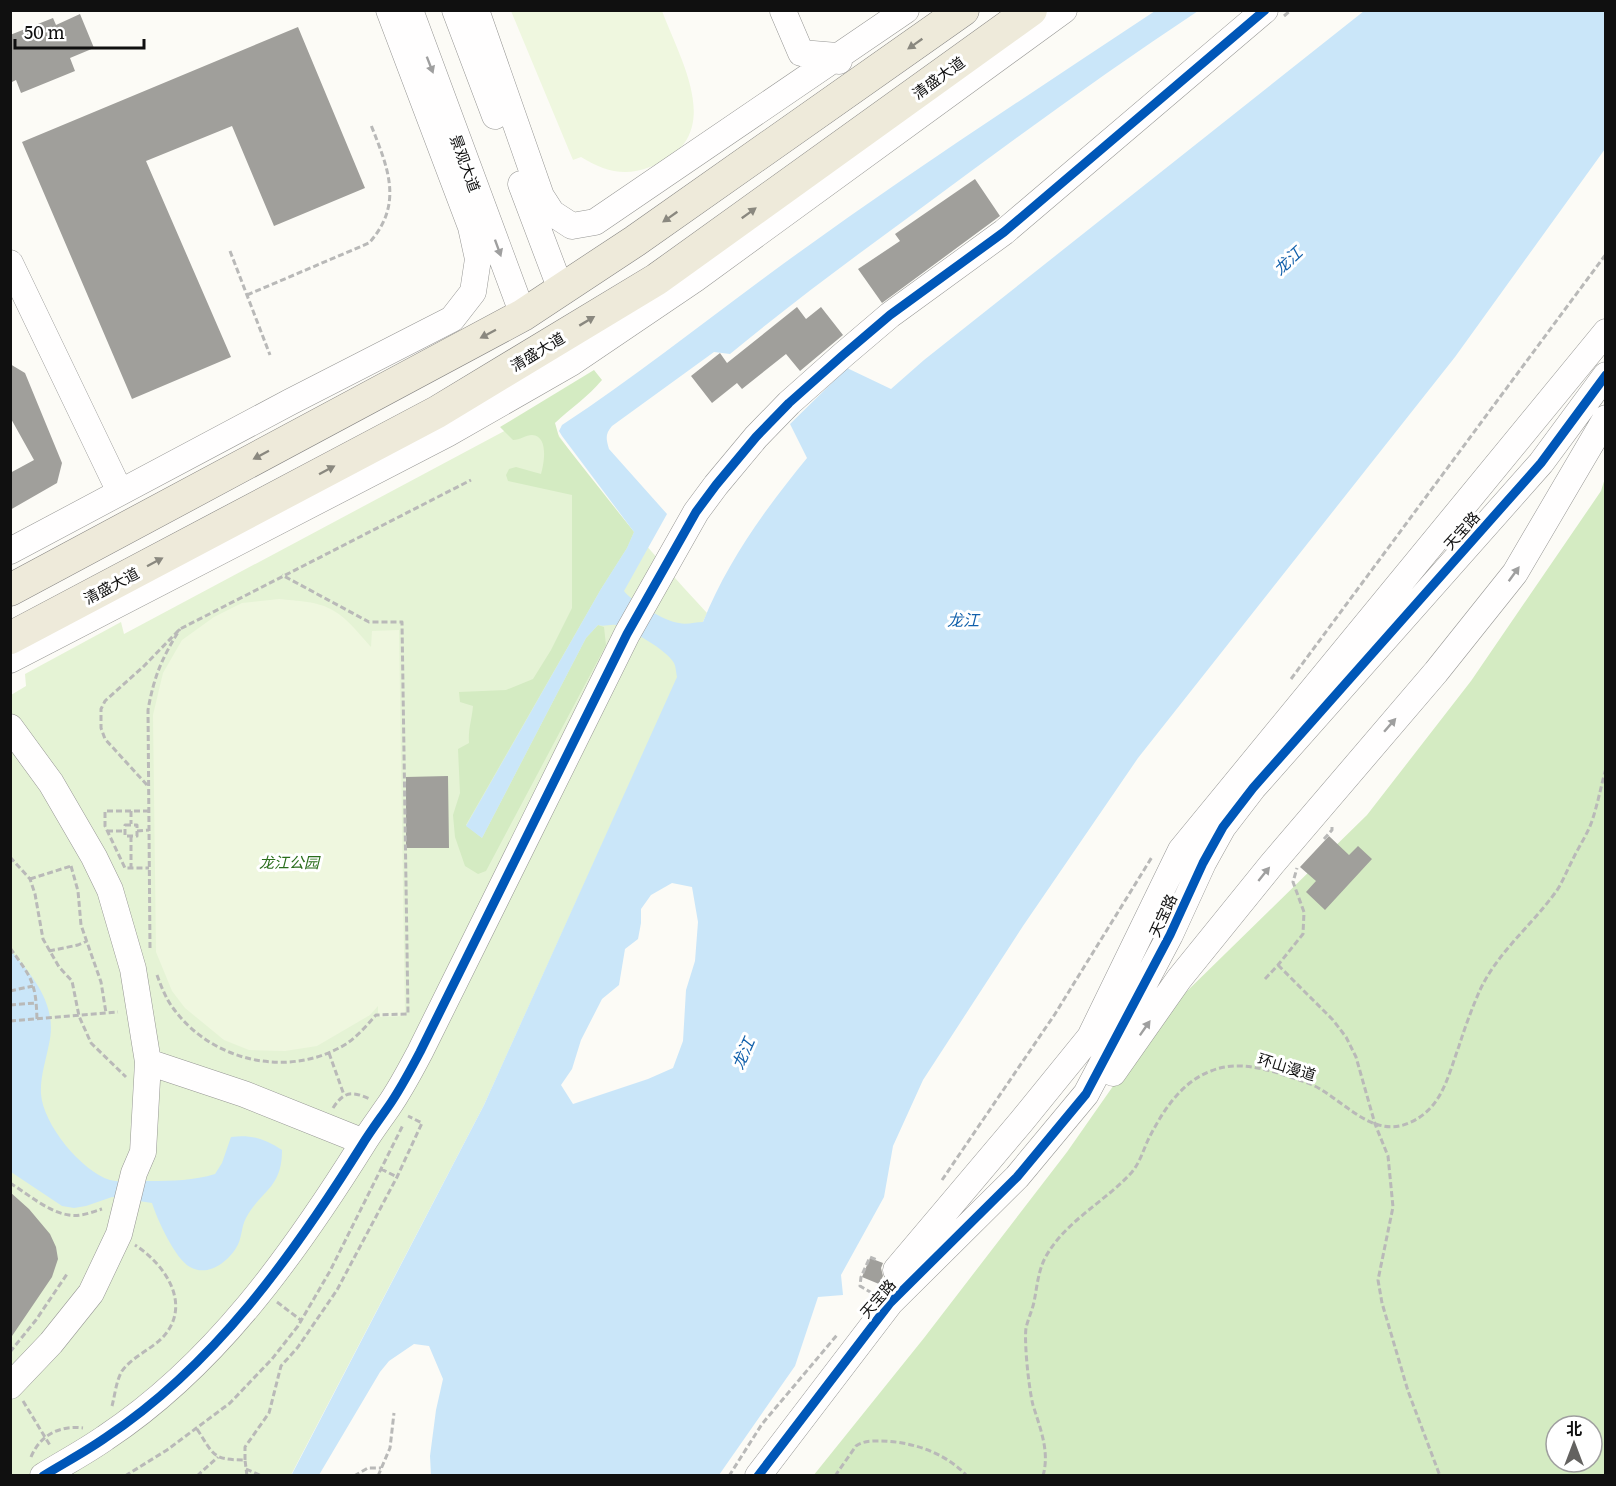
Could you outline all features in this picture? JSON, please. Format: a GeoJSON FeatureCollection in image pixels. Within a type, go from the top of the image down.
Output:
{"type":"FeatureCollection","features":[{"type":"Feature","properties":{"kind":"main road"},"geometry":{"type":"LineString","coordinates":[[10,590],[523,315],[635,241],[963,10]]}},
{"type":"Feature","properties":{"kind":"main road","name":"清盛大道"},"geometry":{"type":"LineString","coordinates":[[10,638],[437,412],[657,279],[1031,10]]}},
{"type":"Feature","properties":{"kind":"street"},"geometry":{"type":"LineString","coordinates":[[10,551],[452,319],[472,292],[478,259],[471,227],[389,10]]}},
{"type":"Feature","properties":{"kind":"street","name":"景观大道"},"geometry":{"type":"LineString","coordinates":[[410,10],[523,315]]}},
{"type":"Feature","properties":{"kind":"street"},"geometry":{"type":"LineString","coordinates":[[455,10],[561,290]]}},
{"type":"Feature","properties":{"kind":"street"},"geometry":{"type":"LineString","coordinates":[[476,10],[541,196],[552,213],[572,226],[595,222],[906,10]]}},
{"type":"Feature","properties":{"kind":"street"},"geometry":{"type":"LineString","coordinates":[[10,660],[447,434],[571,363],[695,279],[1064,10]]}},
{"type":"Feature","properties":{"kind":"street"},"geometry":{"type":"LineString","coordinates":[[52,1470],[105,1438],[158,1397],[198,1361],[278,1270],[318,1214],[364,1142],[398,1111],[420,1052],[627,633],[696,512],[756,437],[789,403],[890,315],[1004,232],[1265,10]]}},
{"type":"Feature","properties":{"kind":"street"},"geometry":{"type":"LineString","coordinates":[[783,11],[801,53],[837,56]]}},
{"type":"Feature","properties":{"kind":"street"},"geometry":{"type":"LineString","coordinates":[[837,56],[853,88]]}},
{"type":"Feature","properties":{"kind":"street"},"geometry":{"type":"LineString","coordinates":[[10,263],[120,492]]}},
{"type":"Feature","properties":{"kind":"street"},"geometry":{"type":"LineString","coordinates":[[889,1266],[1021,1122],[1090,1037],[1181,850],[1605,332]]}},
{"type":"Feature","properties":{"kind":"street","name":"天宝路"},"geometry":{"type":"LineString","coordinates":[[758,1476],[890,1303],[1017,1177],[1086,1094],[1144,987],[1203,863],[1223,827],[1253,788],[1541,463],[1605,375]]}},
{"type":"Feature","properties":{"kind":"street","name":"天宝路"},"geometry":{"type":"LineString","coordinates":[[773,1476],[896,1310],[1023,1187],[1102,1089],[1179,979],[1329,796],[1436,672],[1515,573],[1605,418]]}},
{"type":"Feature","properties":{"kind":"street"},"geometry":{"type":"LineString","coordinates":[[10,727],[51,783],[82,861],[110,890],[133,969],[148,1062],[143,1152],[116,1208],[119,1234],[91,1293],[51,1343],[12,1385]]}},
{"type":"Feature","properties":{"kind":"street"},"geometry":{"type":"LineString","coordinates":[[148,1062],[244,1094],[364,1142]]}},
{"type":"Feature","properties":{"kind":"path"},"geometry":{"type":"LineString","coordinates":[[247,295],[369,243],[380,231],[388,214],[391,195],[386,161],[371,125]]}},
{"type":"Feature","properties":{"kind":"path"},"geometry":{"type":"LineString","coordinates":[[230,251],[270,355]]}},
{"type":"Feature","properties":{"kind":"path"},"geometry":{"type":"LineString","coordinates":[[148,786],[105,738],[101,728],[101,709],[105,701],[180,629],[471,480]]}},
{"type":"Feature","properties":{"kind":"path"},"geometry":{"type":"LineString","coordinates":[[154,968],[172,1008],[203,1039],[224,1052],[245,1059],[296,1062],[329,1053],[348,1043],[376,1015],[408,1014],[402,622],[369,622],[282,575]]}},
{"type":"Feature","properties":{"kind":"path"},"geometry":{"type":"LineString","coordinates":[[152,958],[150,948],[148,710],[153,681],[162,659],[180,629]]}},
{"type":"Feature","properties":{"kind":"path"},"geometry":{"type":"LineString","coordinates":[[1375,1124],[1391,1126],[1410,1123],[1437,1101],[1444,1092],[1480,989],[1508,947],[1541,911],[1561,884],[1591,823],[1605,768]]}},
{"type":"Feature","properties":{"kind":"path"},"geometry":{"type":"LineString","coordinates":[[1319,844],[1332,830],[1329,796]]}},
{"type":"Feature","properties":{"kind":"path"},"geometry":{"type":"LineString","coordinates":[[148,811],[105,811],[105,826],[125,868],[149,868]]}},
{"type":"Feature","properties":{"kind":"path"},"geometry":{"type":"LineString","coordinates":[[131,811],[131,825]]}},
{"type":"Feature","properties":{"kind":"path"},"geometry":{"type":"LineString","coordinates":[[125,825],[131,825],[136,825],[136,836],[125,836],[125,825]]}},
{"type":"Feature","properties":{"kind":"path"},"geometry":{"type":"LineString","coordinates":[[136,831],[149,830]]}},
{"type":"Feature","properties":{"kind":"path"},"geometry":{"type":"LineString","coordinates":[[107,831],[125,831]]}},
{"type":"Feature","properties":{"kind":"path"},"geometry":{"type":"LineString","coordinates":[[131,836],[131,868]]}},
{"type":"Feature","properties":{"kind":"path"},"geometry":{"type":"LineString","coordinates":[[10,857],[30,879],[43,939],[59,967],[72,981],[79,1016],[95,1049],[118,1068],[130,1083]]}},
{"type":"Feature","properties":{"kind":"path"},"geometry":{"type":"LineString","coordinates":[[30,879],[82,861],[78,891],[81,925],[101,982],[106,1013]]}},
{"type":"Feature","properties":{"kind":"path"},"geometry":{"type":"LineString","coordinates":[[1265,979],[1303,934],[1304,912],[1293,882],[1298,865]]}},
{"type":"Feature","properties":{"kind":"path"},"geometry":{"type":"LineString","coordinates":[[49,951],[87,941]]}},
{"type":"Feature","properties":{"kind":"path"},"geometry":{"type":"LineString","coordinates":[[10,948],[30,975],[37,1020]]}},
{"type":"Feature","properties":{"kind":"path"},"geometry":{"type":"LineString","coordinates":[[1278,965],[1347,1037],[1356,1057],[1375,1124],[1388,1156],[1393,1207],[1378,1280],[1382,1303],[1408,1391],[1440,1476]]}},
{"type":"Feature","properties":{"kind":"path"},"geometry":{"type":"LineString","coordinates":[[10,991],[33,986]]}},
{"type":"Feature","properties":{"kind":"path"},"geometry":{"type":"LineString","coordinates":[[10,1005],[36,1003]]}},
{"type":"Feature","properties":{"kind":"path"},"geometry":{"type":"LineString","coordinates":[[10,1022],[141,1010]]}},
{"type":"Feature","properties":{"kind":"path"},"geometry":{"type":"LineString","coordinates":[[329,1053],[344,1095]]}},
{"type":"Feature","properties":{"kind":"path"},"geometry":{"type":"LineString","coordinates":[[247,1476],[245,1447],[268,1413],[281,1366],[298,1347],[337,1290],[397,1177],[422,1123],[365,1096],[349,1093],[340,1096],[322,1124]]}},
{"type":"Feature","properties":{"kind":"path"},"geometry":{"type":"LineString","coordinates":[[381,1169],[397,1177]]}},
{"type":"Feature","properties":{"kind":"path"},"geometry":{"type":"LineString","coordinates":[[10,1182],[42,1204],[68,1215],[116,1208]]}},
{"type":"Feature","properties":{"kind":"path"},"geometry":{"type":"LineString","coordinates":[[105,1438],[119,1377],[127,1365],[164,1337],[173,1319],[176,1297],[167,1276],[151,1256],[119,1234]]}},
{"type":"Feature","properties":{"kind":"path"},"geometry":{"type":"LineString","coordinates":[[867,1299],[873,1293],[860,1286],[861,1277],[870,1257],[889,1266]]}},
{"type":"Feature","properties":{"kind":"path"},"geometry":{"type":"LineString","coordinates":[[10,1352],[36,1320],[67,1274]]}},
{"type":"Feature","properties":{"kind":"path"},"geometry":{"type":"LineString","coordinates":[[261,1291],[302,1321]]}},
{"type":"Feature","properties":{"kind":"path"},"geometry":{"type":"LineString","coordinates":[[729,1476],[762,1424],[843,1328]]}},
{"type":"Feature","properties":{"kind":"path"},"geometry":{"type":"LineString","coordinates":[[12,1385],[45,1438],[52,1470]]}},
{"type":"Feature","properties":{"kind":"path"},"geometry":{"type":"LineString","coordinates":[[378,1476],[390,1448],[394,1413]]}},
{"type":"Feature","properties":{"kind":"path"},"geometry":{"type":"LineString","coordinates":[[197,1429],[214,1455],[223,1460],[245,1460]]}},
{"type":"Feature","properties":{"kind":"path"},"geometry":{"type":"LineString","coordinates":[[834,1476],[856,1446],[861,1443],[882,1441],[898,1442],[933,1452],[948,1460],[967,1476]]}},
{"type":"Feature","properties":{"kind":"path"},"geometry":{"type":"LineString","coordinates":[[197,1476],[218,1457]]}},
{"type":"Feature","properties":{"kind":"path"},"geometry":{"type":"LineString","coordinates":[[246,1468],[262,1476]]}},
{"type":"Feature","properties":{"kind":"path"},"geometry":{"type":"LineString","coordinates":[[354,1476],[368,1468],[381,1468]]}},
{"type":"Feature","properties":{"kind":"green space"},"geometry":{"type":"Polygon","coordinates":[[[511,11],[662,11],[688,76],[693,98],[693,119],[688,138],[674,154],[650,167],[631,172],[606,169],[581,157],[573,160],[511,11]]]}},
{"type":"Feature","properties":{"kind":"green space"},"geometry":{"type":"Polygon","coordinates":[[[594,370],[602,380],[555,423],[559,437],[634,532],[627,548],[601,589],[466,825],[482,838],[586,638],[598,625],[604,627],[606,645],[486,871],[478,874],[465,866],[455,837],[453,815],[460,793],[458,749],[469,743],[473,706],[460,702],[459,692],[506,690],[533,679],[551,650],[572,608],[572,495],[508,481],[506,475],[509,469],[516,467],[541,474],[544,451],[541,440],[537,437],[530,435],[513,440],[500,427],[594,370]]]}},
{"type":"Feature","properties":{"kind":"green space","name":"龙江公园"},"geometry":{"type":"Polygon","coordinates":[[[542,411],[600,490],[707,613],[484,1105],[291,1475],[11,1475],[11,695],[26,686],[25,674],[121,622],[124,634],[542,411]]]}},
{"type":"Feature","properties":{"kind":"green space"},"geometry":{"type":"Polygon","coordinates":[[[1605,478],[1605,1475],[813,1476],[924,1338],[1067,1152],[1132,1059],[1182,996],[1367,815],[1471,681],[1601,491],[1605,478]]]}},
{"type":"Feature","properties":{"kind":"green space"},"geometry":{"type":"Polygon","coordinates":[[[279,599],[307,602],[328,608],[344,618],[371,647],[372,631],[399,630],[405,1016],[378,1017],[378,1006],[370,1015],[317,1046],[285,1051],[249,1050],[224,1040],[185,1008],[172,991],[156,952],[153,715],[163,673],[182,640],[214,617],[242,603],[279,599]]]}},
{"type":"Feature","properties":{"kind":"water","name":"龙江"},"geometry":{"type":"Polygon","coordinates":[[[1155,11],[1198,11],[995,154],[828,277],[730,354],[714,352],[612,426],[607,437],[609,449],[667,514],[624,591],[628,595],[649,610],[673,622],[685,624],[703,622],[724,578],[749,536],[807,458],[790,424],[847,368],[891,389],[924,360],[1364,11],[1605,11],[1605,149],[1455,357],[1138,758],[1023,926],[923,1080],[893,1146],[884,1197],[841,1275],[843,1295],[818,1297],[795,1366],[719,1475],[431,1475],[430,1456],[443,1379],[429,1346],[414,1344],[389,1361],[380,1372],[319,1475],[291,1476],[484,1105],[677,677],[675,665],[670,658],[648,641],[616,625],[598,625],[586,638],[482,838],[466,826],[601,589],[627,548],[634,532],[562,436],[559,431],[562,425],[875,199],[1155,11]],[[672,883],[651,895],[641,909],[638,939],[625,949],[619,985],[602,999],[581,1040],[572,1069],[561,1085],[573,1104],[648,1079],[673,1068],[683,1041],[686,990],[695,961],[698,922],[692,887],[672,883]]]}},
{"type":"Feature","properties":{"kind":"water"},"geometry":{"type":"Polygon","coordinates":[[[10,950],[42,993],[50,1017],[51,1030],[41,1081],[43,1106],[65,1145],[87,1167],[99,1175],[116,1181],[185,1180],[215,1174],[222,1163],[231,1137],[258,1138],[282,1150],[281,1163],[275,1181],[244,1222],[238,1245],[232,1254],[216,1267],[196,1270],[184,1263],[167,1238],[152,1203],[112,1197],[86,1206],[74,1208],[62,1206],[11,1172],[10,950]]]}},
{"type":"Feature","properties":{"kind":"building"},"geometry":{"type":"Polygon","coordinates":[[[80,14],[94,48],[70,58],[75,71],[21,93],[16,80],[10,83],[10,35],[53,18],[56,25],[80,14]]]}},
{"type":"Feature","properties":{"kind":"building"},"geometry":{"type":"Polygon","coordinates":[[[298,27],[365,188],[274,226],[232,126],[146,161],[231,357],[132,399],[22,142],[298,27]]]}},
{"type":"Feature","properties":{"kind":"building"},"geometry":{"type":"Polygon","coordinates":[[[975,179],[1000,216],[882,303],[858,269],[900,241],[895,234],[975,179]]]}},
{"type":"Feature","properties":{"kind":"building"},"geometry":{"type":"Polygon","coordinates":[[[797,307],[806,319],[821,307],[843,335],[800,371],[786,354],[742,389],[737,383],[712,403],[691,376],[720,353],[727,363],[797,307]]]}},
{"type":"Feature","properties":{"kind":"building"},"geometry":{"type":"Polygon","coordinates":[[[10,364],[25,373],[62,463],[57,483],[10,510],[10,473],[34,460],[10,417],[10,364]]]}},
{"type":"Feature","properties":{"kind":"building"},"geometry":{"type":"Polygon","coordinates":[[[448,776],[449,848],[406,848],[406,777],[448,776]]]}},
{"type":"Feature","properties":{"kind":"building"},"geometry":{"type":"Polygon","coordinates":[[[1329,836],[1349,855],[1358,846],[1372,859],[1325,910],[1306,892],[1316,881],[1300,867],[1329,836]]]}},
{"type":"Feature","properties":{"kind":"building"},"geometry":{"type":"Polygon","coordinates":[[[10,1192],[29,1209],[50,1234],[58,1259],[52,1277],[10,1339],[10,1192]]]}},
{"type":"Feature","properties":{"kind":"building"},"geometry":{"type":"Polygon","coordinates":[[[870,1258],[883,1263],[881,1268],[883,1276],[879,1284],[862,1277],[870,1258]]]}},
{"type":"Feature","properties":{"kind":"cycle path"},"geometry":{"type":"LineString","coordinates":[[43,1476],[105,1438],[145,1409],[182,1377],[249,1305],[308,1227],[409,1073],[627,634],[696,512],[756,437],[789,403],[890,315],[1004,232],[1265,10]]}},
{"type":"Feature","properties":{"kind":"cycle path"},"geometry":{"type":"LineString","coordinates":[[758,1476],[890,1303],[1017,1177],[1086,1094],[1170,935],[1203,863],[1223,827],[1253,788],[1541,463],[1606,375]]}}]}
